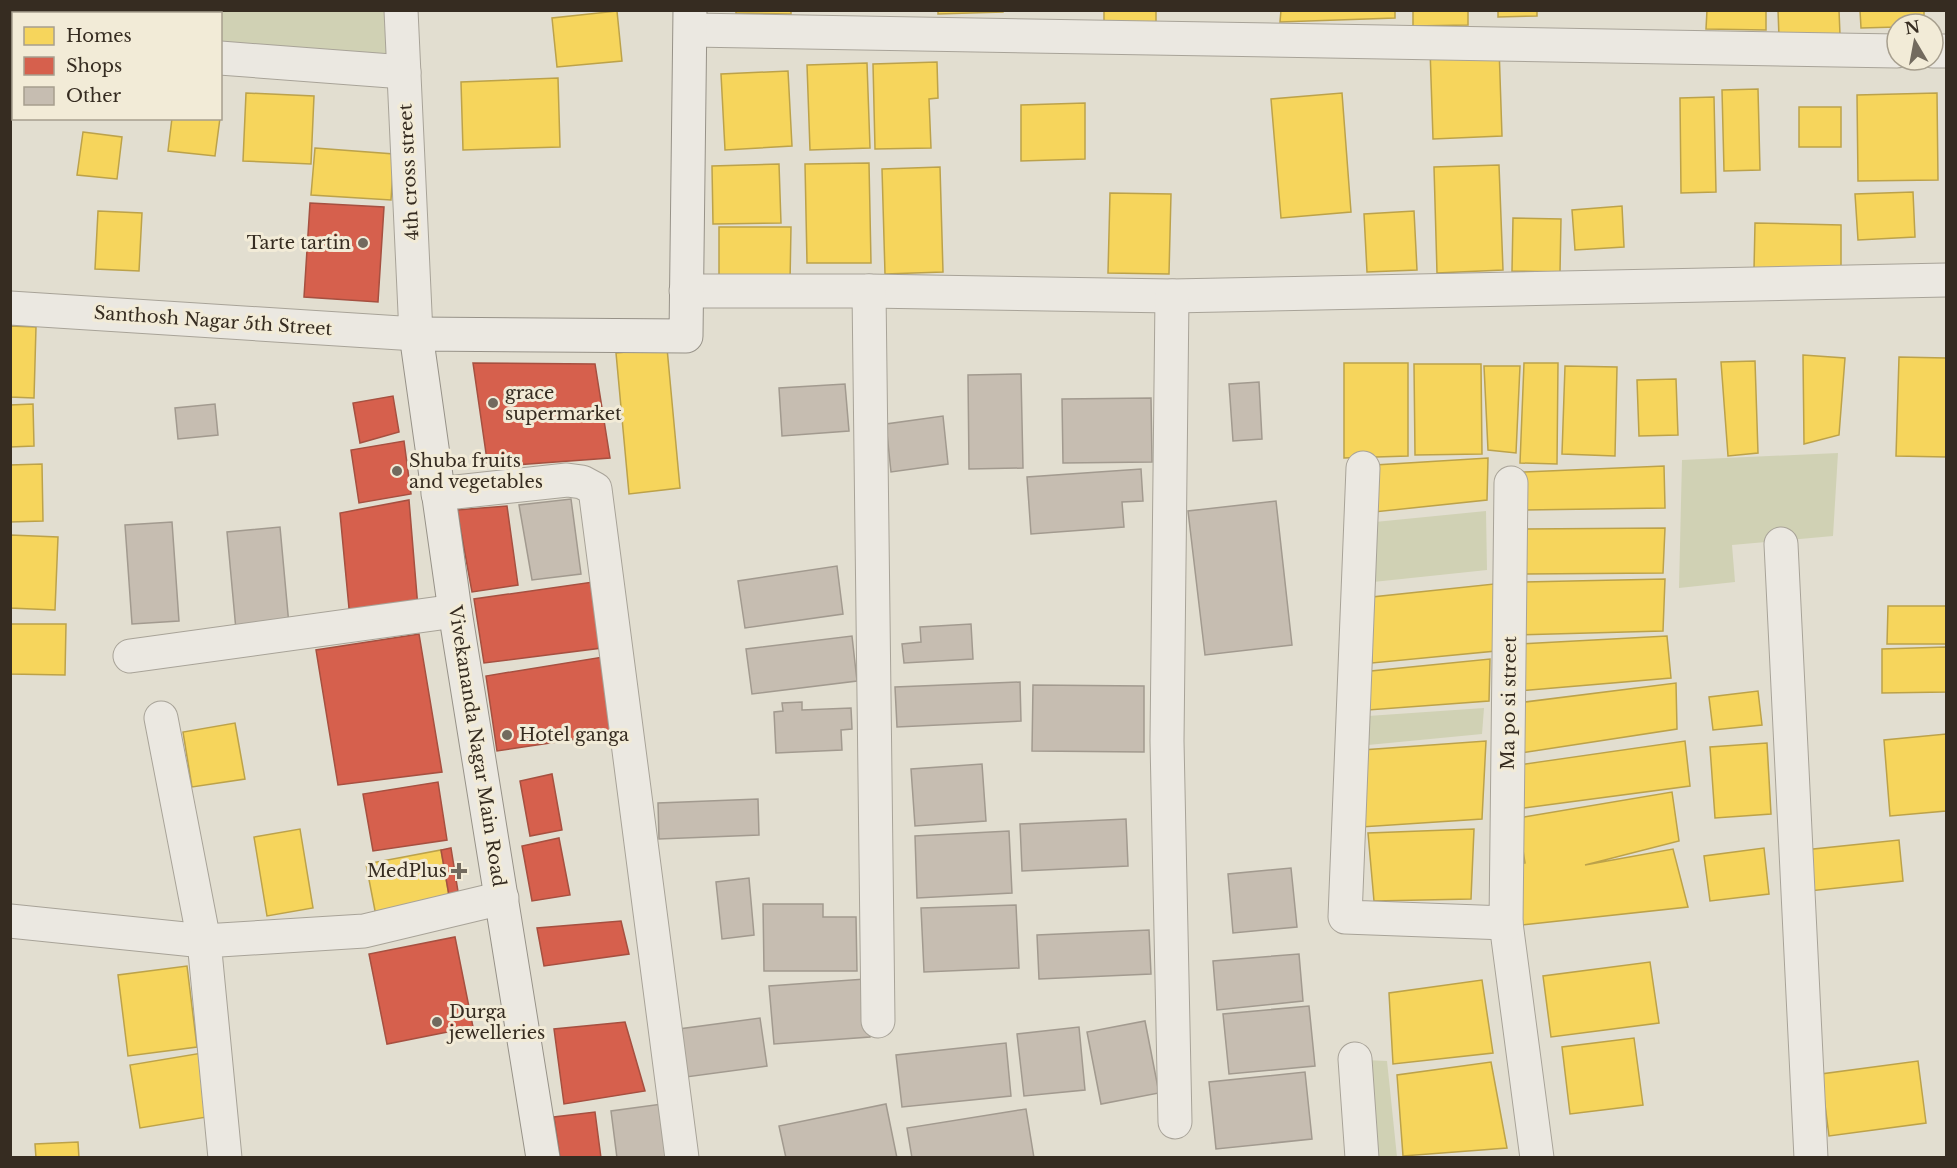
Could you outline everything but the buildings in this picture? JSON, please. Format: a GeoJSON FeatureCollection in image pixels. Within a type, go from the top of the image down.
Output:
{"type":"FeatureCollection","features":[{"type":"Feature","properties":{"kind":"street","name":"4th cross street"},"geometry":{"type":"LineString","coordinates":[[401,10],[416,334]]}},
{"type":"Feature","properties":{"kind":"street"},"geometry":{"type":"LineString","coordinates":[[1885,51],[691,20],[686,291],[869,291],[1172,296],[1947,280]]}},
{"type":"Feature","properties":{"kind":"street"},"geometry":{"type":"LineString","coordinates":[[222,58],[404,72]]}},
{"type":"Feature","properties":{"kind":"street","name":"Santhosh Nagar 5th Street"},"geometry":{"type":"LineString","coordinates":[[10,308],[416,334],[686,336],[686,291]]}},
{"type":"Feature","properties":{"kind":"street"},"geometry":{"type":"LineString","coordinates":[[869,291],[878,1021]]}},
{"type":"Feature","properties":{"kind":"street"},"geometry":{"type":"LineString","coordinates":[[1172,296],[1167,741],[1175,1122]]}},
{"type":"Feature","properties":{"kind":"street","name":"Vivekananda Nagar Main Road"},"geometry":{"type":"LineString","coordinates":[[416,334],[455,611],[543,1158]]}},
{"type":"Feature","properties":{"kind":"street"},"geometry":{"type":"LineString","coordinates":[[1363,468],[1345,917],[1506,923]]}},
{"type":"Feature","properties":{"kind":"street"},"geometry":{"type":"LineString","coordinates":[[438,494],[567,480],[582,482],[595,489],[682,1158]]}},
{"type":"Feature","properties":{"kind":"street","name":"Ma po si street"},"geometry":{"type":"LineString","coordinates":[[1511,483],[1506,923],[1537,1158]]}},
{"type":"Feature","properties":{"kind":"street"},"geometry":{"type":"LineString","coordinates":[[1781,544],[1811,1158]]}},
{"type":"Feature","properties":{"kind":"street"},"geometry":{"type":"LineString","coordinates":[[130,656],[455,611]]}},
{"type":"Feature","properties":{"kind":"street"},"geometry":{"type":"LineString","coordinates":[[161,718],[204,941],[225,1158]]}},
{"type":"Feature","properties":{"kind":"street"},"geometry":{"type":"LineString","coordinates":[[10,921],[204,941],[364,931],[502,898]]}},
{"type":"Feature","properties":{"kind":"street"},"geometry":{"type":"LineString","coordinates":[[1355,1059],[1362,1158]]}},
{"type":"Feature","properties":{"kind":"green space"},"geometry":{"type":"Polygon","coordinates":[[[169,10],[384,11],[387,56],[222,44],[222,12],[168,12],[169,10]]]}},
{"type":"Feature","properties":{"kind":"green space"},"geometry":{"type":"Polygon","coordinates":[[[1838,453],[1833,536],[1732,545],[1735,582],[1679,588],[1682,460],[1838,453]]]}},
{"type":"Feature","properties":{"kind":"green space"},"geometry":{"type":"Polygon","coordinates":[[[1486,511],[1487,570],[1373,582],[1375,522],[1486,511]]]}},
{"type":"Feature","properties":{"kind":"green space"},"geometry":{"type":"Polygon","coordinates":[[[1484,708],[1482,734],[1368,745],[1368,716],[1484,708]]]}},
{"type":"Feature","properties":{"kind":"green space"},"geometry":{"type":"Polygon","coordinates":[[[1364,1060],[1387,1061],[1397,1157],[1372,1157],[1364,1060]]]}},
{"type":"Feature","properties":{"kind":"place","name":"Tarte tartin"},"geometry":{"type":"Point","coordinates":[363,243]}},
{"type":"Feature","properties":{"kind":"place","name":"grace supermarket"},"geometry":{"type":"Point","coordinates":[493,403]}},
{"type":"Feature","properties":{"kind":"place","name":"Shuba fruits and vegetables"},"geometry":{"type":"Point","coordinates":[397,471]}},
{"type":"Feature","properties":{"kind":"place","name":"Hotel ganga"},"geometry":{"type":"Point","coordinates":[507,735]}},
{"type":"Feature","properties":{"kind":"place","name":"MedPlus"},"geometry":{"type":"Point","coordinates":[459,871]}},
{"type":"Feature","properties":{"kind":"place","name":"Durga jewelleries"},"geometry":{"type":"Point","coordinates":[437,1022]}}]}
